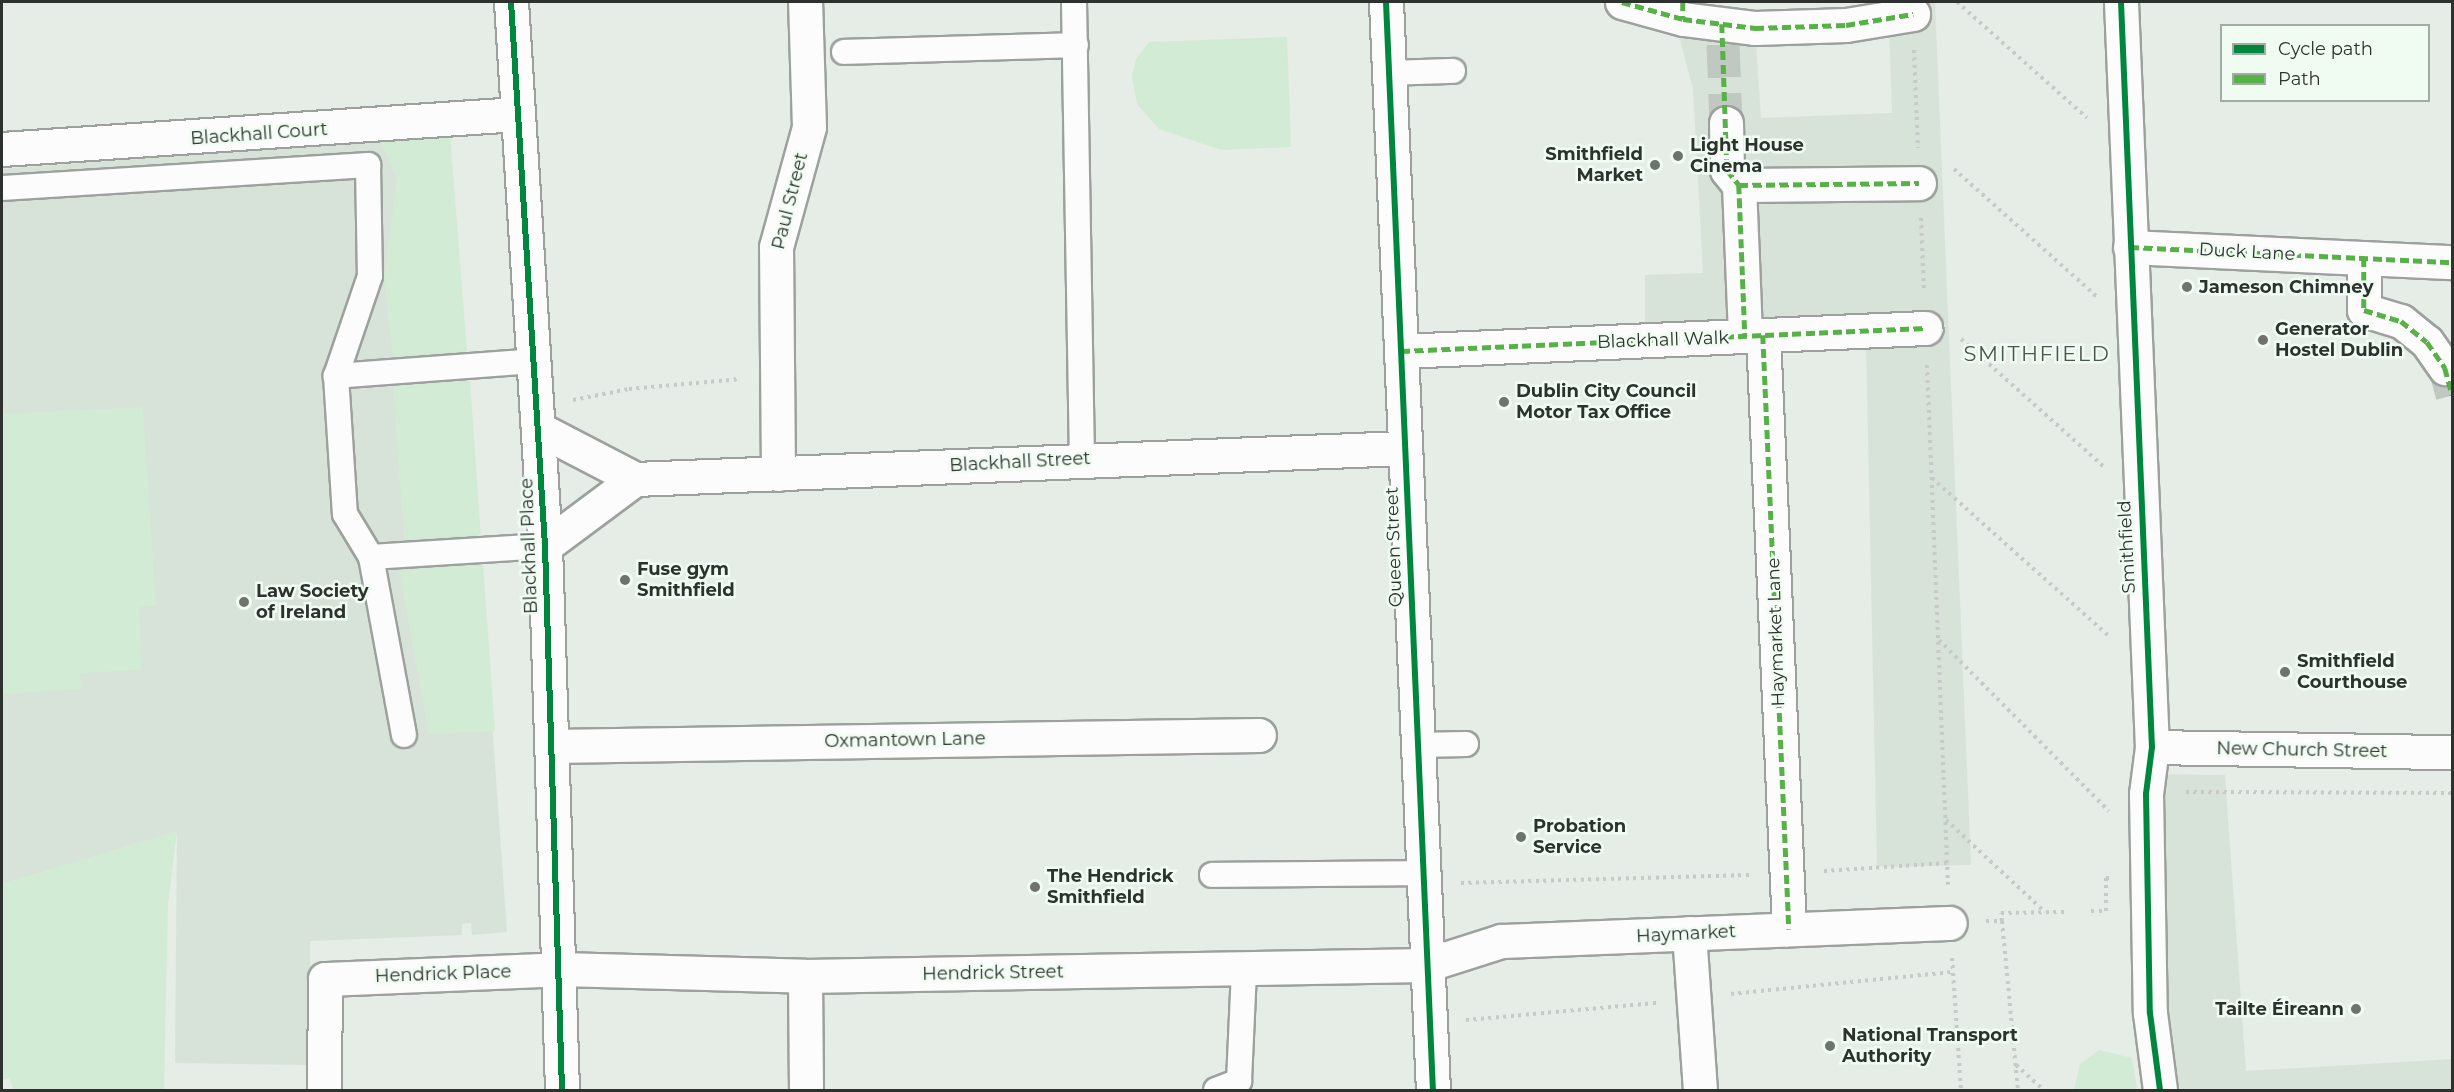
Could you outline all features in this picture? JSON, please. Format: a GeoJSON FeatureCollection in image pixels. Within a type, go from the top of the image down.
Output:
{"type":"FeatureCollection","features":[{"type":"Feature","properties":{"kind":"street","name":"Blackhall Place"},"geometry":{"type":"LineString","coordinates":[[511,2],[545,546],[561,969],[562,1090]]}},
{"type":"Feature","properties":{"kind":"street","name":"Paul Street"},"geometry":{"type":"LineString","coordinates":[[778,474],[776,247],[809,128],[805,2]]}},
{"type":"Feature","properties":{"kind":"street","name":"Queen Street"},"geometry":{"type":"LineString","coordinates":[[1386,2],[1433,1090]]}},
{"type":"Feature","properties":{"kind":"street"},"geometry":{"type":"LineString","coordinates":[[1622,2],[1683,10],[1722,34],[1846,25],[1912,14]]}},
{"type":"Feature","properties":{"kind":"street","name":"Smithfield"},"geometry":{"type":"LineString","coordinates":[[2121,2],[2152,747],[2146,794],[2150,1001],[2160,1090]]}},
{"type":"Feature","properties":{"kind":"street","name":"Blackhall Court"},"geometry":{"type":"LineString","coordinates":[[2,149],[517,114]]}},
{"type":"Feature","properties":{"kind":"street","name":"Haymarket Lane"},"geometry":{"type":"LineString","coordinates":[[1726,123],[1754,336],[1789,929]]}},
{"type":"Feature","properties":{"kind":"street"},"geometry":{"type":"LineString","coordinates":[[1733,177],[1919,183]]}},
{"type":"Feature","properties":{"kind":"street","name":"Duck Lane"},"geometry":{"type":"LineString","coordinates":[[2130,247],[2452,262]]}},
{"type":"Feature","properties":{"kind":"street"},"geometry":{"type":"LineString","coordinates":[[2364,258],[2364,310],[2401,321],[2427,342],[2445,368]]}},
{"type":"Feature","properties":{"kind":"street","name":"Blackhall Walk"},"geometry":{"type":"LineString","coordinates":[[1401,351],[1938,329]]}},
{"type":"Feature","properties":{"kind":"street","name":"Blackhall Street"},"geometry":{"type":"LineString","coordinates":[[539,429],[635,479],[1082,459],[1406,448]]}},
{"type":"Feature","properties":{"kind":"street"},"geometry":{"type":"LineString","coordinates":[[545,546],[635,479]]}},
{"type":"Feature","properties":{"kind":"street","name":"Oxmantown Lane"},"geometry":{"type":"LineString","coordinates":[[552,746],[1259,735]]}},
{"type":"Feature","properties":{"kind":"street","name":"New Church Street"},"geometry":{"type":"LineString","coordinates":[[2152,747],[2452,752]]}},
{"type":"Feature","properties":{"kind":"street","name":"Haymarket"},"geometry":{"type":"LineString","coordinates":[[1426,965],[1501,941],[1950,922]]}},
{"type":"Feature","properties":{"kind":"street"},"geometry":{"type":"LineString","coordinates":[[1689,933],[1700,1090]]}},
{"type":"Feature","properties":{"kind":"street","name":"Hendrick Street"},"geometry":{"type":"LineString","coordinates":[[561,969],[805,976],[1426,965]]}},
{"type":"Feature","properties":{"kind":"street","name":"Hendrick Place"},"geometry":{"type":"LineString","coordinates":[[324,1090],[325,979],[561,969]]}},
{"type":"Feature","properties":{"kind":"street"},"geometry":{"type":"LineString","coordinates":[[805,976],[806,1090]]}},
{"type":"Feature","properties":{"kind":"lane"},"geometry":{"type":"LineString","coordinates":[[1074,2],[1082,459]]}},
{"type":"Feature","properties":{"kind":"lane"},"geometry":{"type":"LineString","coordinates":[[844,52],[1076,45]]}},
{"type":"Feature","properties":{"kind":"lane"},"geometry":{"type":"LineString","coordinates":[[1388,73],[1453,71]]}},
{"type":"Feature","properties":{"kind":"lane"},"geometry":{"type":"LineString","coordinates":[[2,188],[368,165],[370,276],[336,376],[345,514],[371,557],[404,735]]}},
{"type":"Feature","properties":{"kind":"lane"},"geometry":{"type":"LineString","coordinates":[[336,376],[535,362]]}},
{"type":"Feature","properties":{"kind":"lane"},"geometry":{"type":"LineString","coordinates":[[371,557],[545,546]]}},
{"type":"Feature","properties":{"kind":"lane"},"geometry":{"type":"LineString","coordinates":[[1417,745],[1466,744]]}},
{"type":"Feature","properties":{"kind":"lane"},"geometry":{"type":"LineString","coordinates":[[1212,876],[1422,873]]}},
{"type":"Feature","properties":{"kind":"lane"},"geometry":{"type":"LineString","coordinates":[[1216,1090],[1239,1081],[1244,969]]}},
{"type":"Feature","properties":{"kind":"path"},"geometry":{"type":"LineString","coordinates":[[1957,2],[2126,153]]}},
{"type":"Feature","properties":{"kind":"path"},"geometry":{"type":"LineString","coordinates":[[1912,14],[1919,183],[1938,329],[1931,477],[1947,863],[1961,1090]]}},
{"type":"Feature","properties":{"kind":"path"},"geometry":{"type":"LineString","coordinates":[[1918,136],[1926,144]]}},
{"type":"Feature","properties":{"kind":"path"},"geometry":{"type":"LineString","coordinates":[[1943,159],[2133,331]]}},
{"type":"Feature","properties":{"kind":"path"},"geometry":{"type":"LineString","coordinates":[[1938,329],[2140,500]]}},
{"type":"Feature","properties":{"kind":"path"},"geometry":{"type":"LineString","coordinates":[[539,429],[565,402],[629,389],[777,375]]}},
{"type":"Feature","properties":{"kind":"path"},"geometry":{"type":"LineString","coordinates":[[1931,477],[2148,670]]}},
{"type":"Feature","properties":{"kind":"path"},"geometry":{"type":"LineString","coordinates":[[1938,640],[2115,816]]}},
{"type":"Feature","properties":{"kind":"path"},"geometry":{"type":"LineString","coordinates":[[2186,792],[2452,793]]}},
{"type":"Feature","properties":{"kind":"path"},"geometry":{"type":"LineString","coordinates":[[1946,820],[2045,912]]}},
{"type":"Feature","properties":{"kind":"path"},"geometry":{"type":"LineString","coordinates":[[1422,873],[1465,884],[1786,874],[1947,863]]}},
{"type":"Feature","properties":{"kind":"path"},"geometry":{"type":"LineString","coordinates":[[2018,1090],[2001,913],[2064,912]]}},
{"type":"Feature","properties":{"kind":"path"},"geometry":{"type":"LineString","coordinates":[[1950,922],[2002,921]]}},
{"type":"Feature","properties":{"kind":"path"},"geometry":{"type":"LineString","coordinates":[[2016,1065],[2044,1090]]}},
{"type":"Feature","properties":{"kind":"shaded area"},"geometry":{"type":"Polygon","coordinates":[[[1888,2],[1935,2],[1971,865],[1877,867],[1866,341],[1645,350],[1645,275],[1703,273],[1693,89],[1678,32],[1755,28],[1761,118],[1892,113],[1888,2]]]}},
{"type":"Feature","properties":{"kind":"shaded area","name":"Law Society of Ireland"},"geometry":{"type":"Polygon","coordinates":[[[450,135],[507,932],[472,935],[471,923],[462,924],[462,935],[310,941],[312,1065],[175,1063],[177,832],[2,884],[2,169],[450,135]]]}},
{"type":"Feature","properties":{"kind":"shaded area"},"geometry":{"type":"Polygon","coordinates":[[[2131,774],[2225,775],[2246,1071],[2452,1059],[2452,1090],[2146,1090],[2131,774]]]}},
{"type":"Feature","properties":{"kind":"green space"},"geometry":{"type":"Polygon","coordinates":[[[1287,37],[1291,147],[1221,150],[1159,129],[1137,104],[1132,77],[1136,59],[1149,42],[1287,37]]]}},
{"type":"Feature","properties":{"kind":"green space"},"geometry":{"type":"Polygon","coordinates":[[[450,135],[467,351],[393,357],[384,279],[397,178],[380,140],[450,135]]]}},
{"type":"Feature","properties":{"kind":"green space"},"geometry":{"type":"Polygon","coordinates":[[[470,381],[481,535],[404,540],[393,386],[470,381]]]}},
{"type":"Feature","properties":{"kind":"green space"},"geometry":{"type":"Polygon","coordinates":[[[143,407],[156,606],[139,607],[142,670],[80,673],[81,689],[2,694],[2,414],[143,407]]]}},
{"type":"Feature","properties":{"kind":"green space"},"geometry":{"type":"Polygon","coordinates":[[[483,565],[495,731],[429,734],[399,570],[483,565]]]}},
{"type":"Feature","properties":{"kind":"green space"},"geometry":{"type":"Polygon","coordinates":[[[177,831],[168,904],[164,1090],[14,1090],[9,1078],[2,1080],[2,884],[177,831]]]}},
{"type":"Feature","properties":{"kind":"green space"},"geometry":{"type":"Polygon","coordinates":[[[2099,1050],[2132,1058],[2137,1090],[2074,1090],[2080,1064],[2099,1050]]]}},
{"type":"Feature","properties":{"kind":"tunnel"},"geometry":{"type":"LineString","coordinates":[[1723,44],[1726,123]]}},
{"type":"Feature","properties":{"kind":"tunnel"},"geometry":{"type":"LineString","coordinates":[[2445,368],[2452,395]]}},
{"type":"Feature","properties":{"kind":"marked path"},"geometry":{"type":"LineString","coordinates":[[1622,2],[1683,19],[1755,28],[1846,25],[1913,14]]}},
{"type":"Feature","properties":{"kind":"marked path"},"geometry":{"type":"LineString","coordinates":[[1683,2],[1683,19]]}},
{"type":"Feature","properties":{"kind":"marked path"},"geometry":{"type":"LineString","coordinates":[[1722,24],[1727,170],[1739,185],[1919,183]]}},
{"type":"Feature","properties":{"kind":"marked path"},"geometry":{"type":"LineString","coordinates":[[1739,185],[1745,336]]}},
{"type":"Feature","properties":{"kind":"marked path"},"geometry":{"type":"LineString","coordinates":[[2130,247],[2452,262]]}},
{"type":"Feature","properties":{"kind":"marked path"},"geometry":{"type":"LineString","coordinates":[[2364,258],[2364,310],[2401,321],[2427,342],[2445,368],[2452,395]]}},
{"type":"Feature","properties":{"kind":"marked path"},"geometry":{"type":"LineString","coordinates":[[1401,351],[1925,328]]}},
{"type":"Feature","properties":{"kind":"marked path"},"geometry":{"type":"LineString","coordinates":[[1763,335],[1789,929]]}},
{"type":"Feature","properties":{"kind":"cycle path"},"geometry":{"type":"LineString","coordinates":[[511,2],[545,546],[562,1090]]}},
{"type":"Feature","properties":{"kind":"cycle path"},"geometry":{"type":"LineString","coordinates":[[1386,2],[1433,1090]]}},
{"type":"Feature","properties":{"kind":"cycle path"},"geometry":{"type":"LineString","coordinates":[[2121,2],[2152,747],[2146,794],[2150,1013],[2160,1090]]}},
{"type":"Feature","properties":{"kind":"place","name":"Light House Cinema"},"geometry":{"type":"Point","coordinates":[1678,156]}},
{"type":"Feature","properties":{"kind":"place","name":"Smithfield Market"},"geometry":{"type":"Point","coordinates":[1655,165]}},
{"type":"Feature","properties":{"kind":"place","name":"Jameson Chimney"},"geometry":{"type":"Point","coordinates":[2187,287]}},
{"type":"Feature","properties":{"kind":"place","name":"Generator Hostel Dublin"},"geometry":{"type":"Point","coordinates":[2263,340]}},
{"type":"Feature","properties":{"kind":"place","name":"Dublin City Council Motor Tax Office"},"geometry":{"type":"Point","coordinates":[1504,402]}},
{"type":"Feature","properties":{"kind":"place","name":"Fuse gym Smithfield"},"geometry":{"type":"Point","coordinates":[625,580]}},
{"type":"Feature","properties":{"kind":"place","name":"Law Society of Ireland"},"geometry":{"type":"Point","coordinates":[244,602]}},
{"type":"Feature","properties":{"kind":"place","name":"Smithfield Courthouse"},"geometry":{"type":"Point","coordinates":[2285,672]}},
{"type":"Feature","properties":{"kind":"place","name":"Probation Service"},"geometry":{"type":"Point","coordinates":[1521,837]}},
{"type":"Feature","properties":{"kind":"place","name":"The Hendrick Smithfield"},"geometry":{"type":"Point","coordinates":[1035,887]}},
{"type":"Feature","properties":{"kind":"place","name":"Tailte Éireann"},"geometry":{"type":"Point","coordinates":[2356,1009]}},
{"type":"Feature","properties":{"kind":"place","name":"National Transport Authority"},"geometry":{"type":"Point","coordinates":[1830,1046]}},
{"type":"Feature","properties":{"kind":"district","name":"SMITHFIELD"},"geometry":{"type":"Point","coordinates":[2037,354]}}]}
